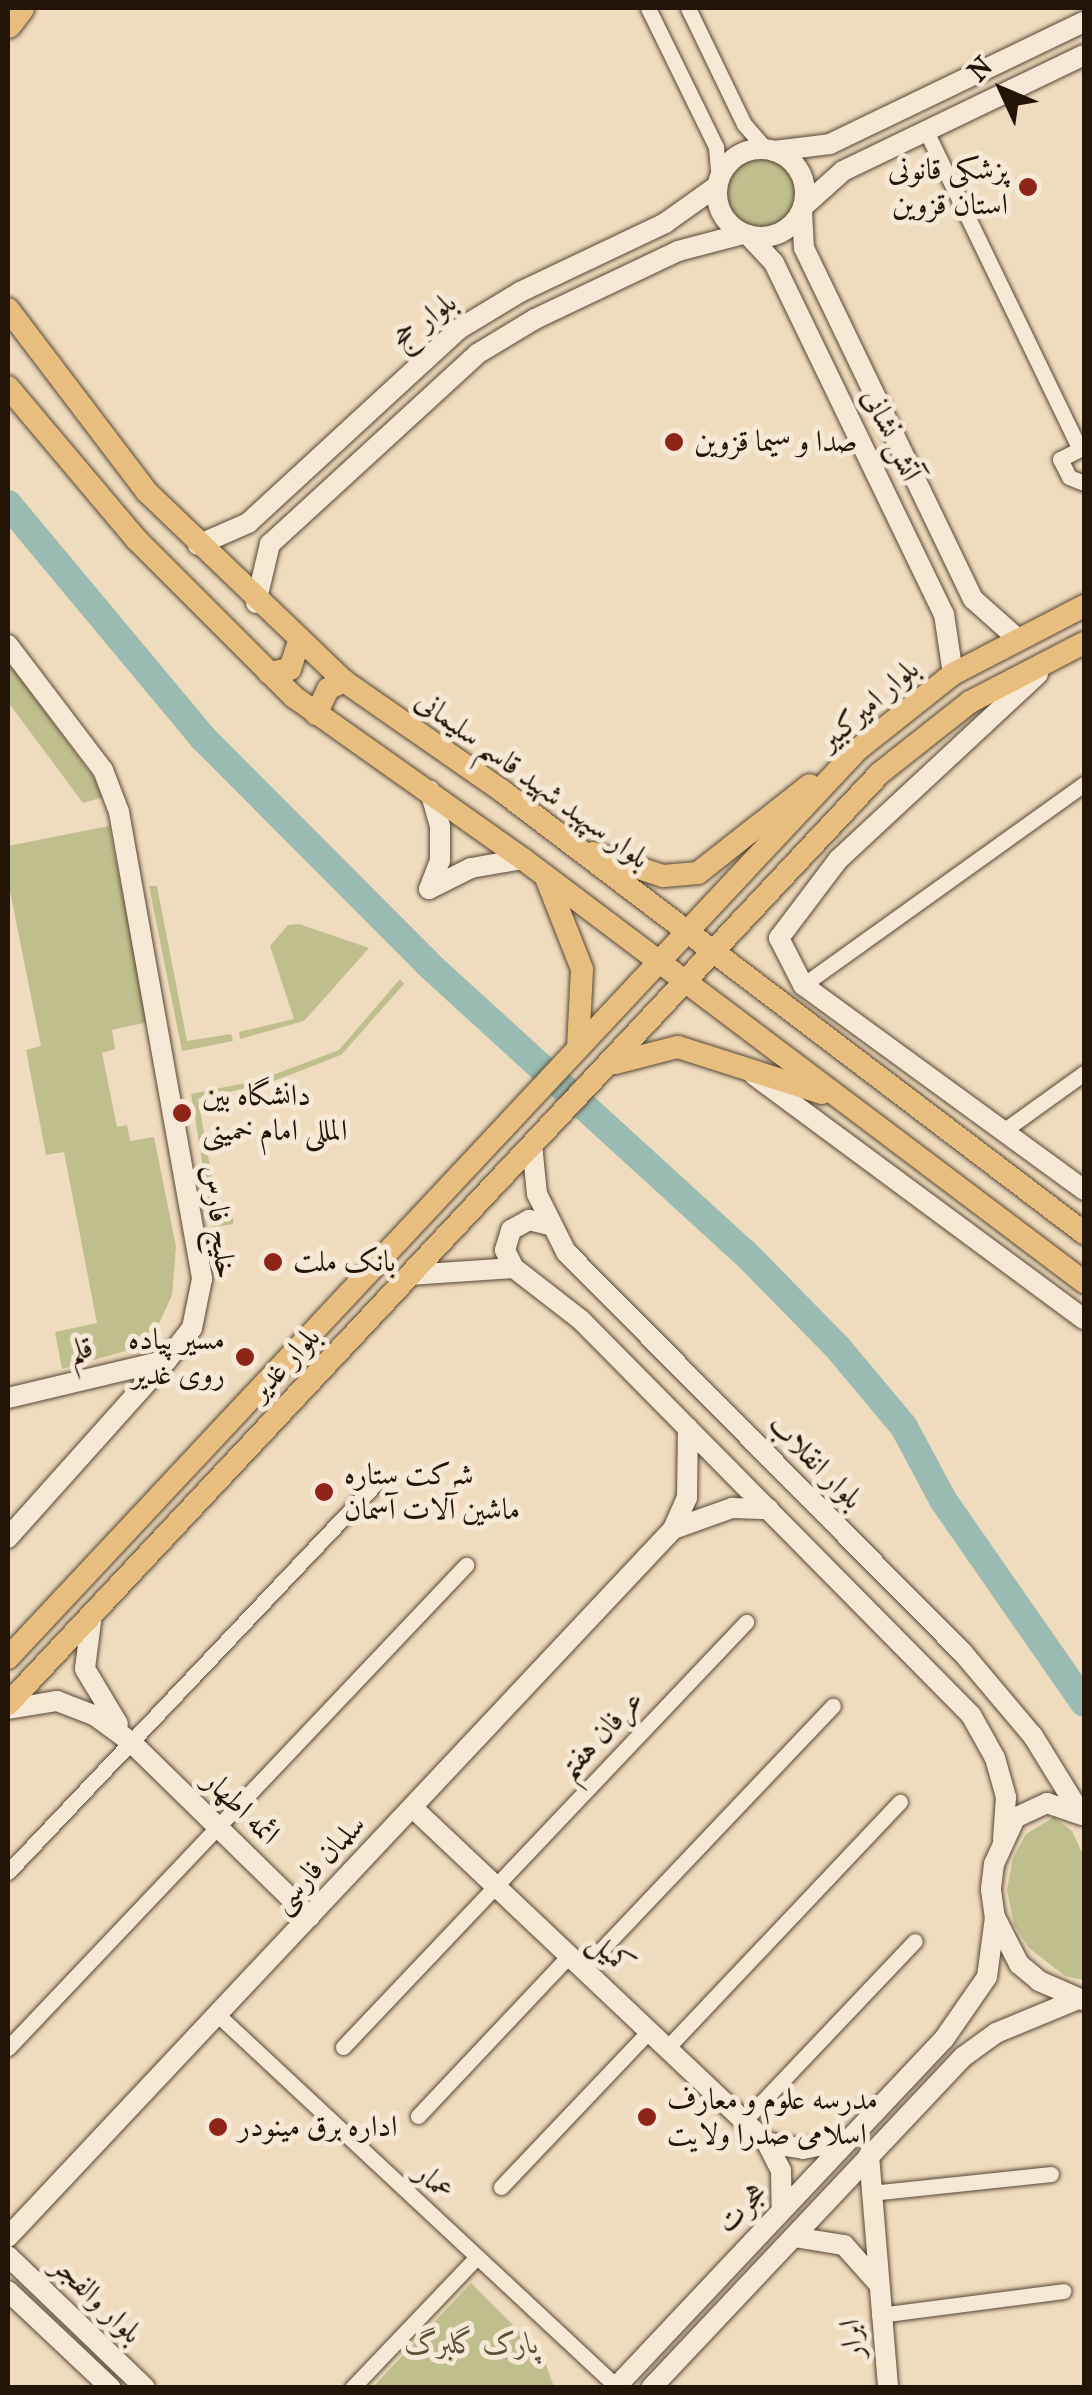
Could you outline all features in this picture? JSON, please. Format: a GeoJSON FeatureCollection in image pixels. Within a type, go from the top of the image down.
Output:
{"type":"FeatureCollection","features":[{"type":"Feature","properties":{"kind":"highway"},"geometry":{"type":"LineString","coordinates":[[8,24],[20,8]]}},
{"type":"Feature","properties":{"kind":"main road"},"geometry":{"type":"LineString","coordinates":[[1084,22],[830,144],[736,156],[718,184],[722,214],[746,234],[779,234],[843,170],[1084,55]]}},
{"type":"Feature","properties":{"kind":"main road"},"geometry":{"type":"LineString","coordinates":[[770,150],[800,172],[803,209]]}},
{"type":"Feature","properties":{"kind":"main road","name":"بلوار حج"},"geometry":{"type":"LineString","coordinates":[[198,544],[248,523],[459,329],[520,292],[665,223],[718,184]]}},
{"type":"Feature","properties":{"kind":"main road","name":"آتش نشانی"},"geometry":{"type":"LineString","coordinates":[[803,209],[804,248],[974,599],[1018,638]]}},
{"type":"Feature","properties":{"kind":"main road","name":"بلوار حج"},"geometry":{"type":"LineString","coordinates":[[270,544],[477,354],[534,319],[678,251],[746,234]]}},
{"type":"Feature","properties":{"kind":"main road","name":"آتش نشانی"},"geometry":{"type":"LineString","coordinates":[[746,234],[774,263],[944,614],[953,674]]}},
{"type":"Feature","properties":{"kind":"main road","name":"بلوار سپهبد شهید قاسم سلیمانی"},"geometry":{"type":"LineString","coordinates":[[8,309],[80,412],[198,544],[256,603],[344,681],[571,845],[1084,1233]]}},
{"type":"Feature","properties":{"kind":"main road"},"geometry":{"type":"LineString","coordinates":[[8,387],[136,540],[316,714],[430,790],[544,874],[1084,1282]]}},
{"type":"Feature","properties":{"kind":"main road"},"geometry":{"type":"LineString","coordinates":[[893,509],[923,494]]}},
{"type":"Feature","properties":{"kind":"main road"},"geometry":{"type":"LineString","coordinates":[[248,523],[247,550],[270,544],[256,603]]}},
{"type":"Feature","properties":{"kind":"main road","name":"بلوار امیرکبیر"},"geometry":{"type":"LineString","coordinates":[[660,960],[857,750],[953,674],[1084,606]]}},
{"type":"Feature","properties":{"kind":"main road"},"geometry":{"type":"LineString","coordinates":[[269,672],[290,669],[299,642]]}},
{"type":"Feature","properties":{"kind":"main road","name":"بلوار امیرکبیر"},"geometry":{"type":"LineString","coordinates":[[687,981],[922,735],[1084,643]]}},
{"type":"Feature","properties":{"kind":"main road","name":"خلیج فارس"},"geometry":{"type":"LineString","coordinates":[[8,645],[103,770],[119,812],[202,1280],[192,1328],[8,1538]]}},
{"type":"Feature","properties":{"kind":"main road","name":"بلوار امیرکبیر"},"geometry":{"type":"LineString","coordinates":[[796,977],[779,938],[838,860],[1060,654]]}},
{"type":"Feature","properties":{"kind":"main road"},"geometry":{"type":"LineString","coordinates":[[316,714],[328,689],[344,681]]}},
{"type":"Feature","properties":{"kind":"main road"},"geometry":{"type":"LineString","coordinates":[[571,845],[662,876],[698,873],[857,750]]}},
{"type":"Feature","properties":{"kind":"main road"},"geometry":{"type":"LineString","coordinates":[[430,790],[440,843],[429,889],[471,868],[523,859]]}},
{"type":"Feature","properties":{"kind":"main road"},"geometry":{"type":"LineString","coordinates":[[544,874],[582,969],[584,1014],[577,1049]]}},
{"type":"Feature","properties":{"kind":"main road"},"geometry":{"type":"LineString","coordinates":[[724,891],[713,908],[717,922],[729,928],[751,913]]}},
{"type":"Feature","properties":{"kind":"main road","name":"بلوار غدیر"},"geometry":{"type":"LineString","coordinates":[[8,1658],[660,960]]}},
{"type":"Feature","properties":{"kind":"main road"},"geometry":{"type":"LineString","coordinates":[[796,977],[1006,1128],[1084,1190]]}},
{"type":"Feature","properties":{"kind":"main road","name":"بلوار غدیر"},"geometry":{"type":"LineString","coordinates":[[8,1707],[687,981]]}},
{"type":"Feature","properties":{"kind":"main road"},"geometry":{"type":"LineString","coordinates":[[623,1001],[640,999],[650,1011],[648,1023]]}},
{"type":"Feature","properties":{"kind":"main road"},"geometry":{"type":"LineString","coordinates":[[604,1068],[678,1046],[754,1075],[834,1096]]}},
{"type":"Feature","properties":{"kind":"main road"},"geometry":{"type":"LineString","coordinates":[[754,1075],[1084,1319]]}},
{"type":"Feature","properties":{"kind":"main road","name":"بلوار انقلاب"},"geometry":{"type":"LineString","coordinates":[[532,1144],[537,1194],[550,1225],[605,1295],[963,1653],[1033,1736],[1083,1816]]}},
{"type":"Feature","properties":{"kind":"main road"},"geometry":{"type":"LineString","coordinates":[[550,1225],[529,1220],[512,1230],[505,1250],[514,1268],[580,1320],[971,1715],[995,1758],[1006,1797],[1003,1839]]}},
{"type":"Feature","properties":{"kind":"main road"},"geometry":{"type":"LineString","coordinates":[[409,1274],[514,1268]]}},
{"type":"Feature","properties":{"kind":"main road","name":"قلم"},"geometry":{"type":"LineString","coordinates":[[8,1398],[167,1360]]}},
{"type":"Feature","properties":{"kind":"main road","name":"سلمان فارسی"},"geometry":{"type":"LineString","coordinates":[[8,2237],[673,1530],[687,1498],[688,1428]]}},
{"type":"Feature","properties":{"kind":"main road","name":"سلمان فارسی"},"geometry":{"type":"LineString","coordinates":[[673,1530],[732,1508],[770,1509]]}},
{"type":"Feature","properties":{"kind":"main road","name":"ائمه اطهار"},"geometry":{"type":"LineString","coordinates":[[92,1614],[85,1670],[131,1742]]}},
{"type":"Feature","properties":{"kind":"main road","name":"ائمه اطهار"},"geometry":{"type":"LineString","coordinates":[[8,1707],[57,1701],[94,1715],[131,1742],[310,1917]]}},
{"type":"Feature","properties":{"kind":"main road"},"geometry":{"type":"LineString","coordinates":[[1003,1839],[1015,1818],[1035,1805],[1059,1804],[1083,1816]]}},
{"type":"Feature","properties":{"kind":"main road","name":"کمیل"},"geometry":{"type":"LineString","coordinates":[[413,1808],[767,2143]]}},
{"type":"Feature","properties":{"kind":"main road","name":"هجرت"},"geometry":{"type":"LineString","coordinates":[[616,2387],[969,2006],[987,1978],[995,1916],[993,1877],[1003,1839]]}},
{"type":"Feature","properties":{"kind":"main road"},"geometry":{"type":"LineString","coordinates":[[995,1916],[1019,1964],[1081,2000]]}},
{"type":"Feature","properties":{"kind":"main road","name":"هجرت"},"geometry":{"type":"LineString","coordinates":[[652,2388],[868,2155],[974,2049],[996,2033],[1081,2000]]}},
{"type":"Feature","properties":{"kind":"main road"},"geometry":{"type":"LineString","coordinates":[[767,2143],[803,2149],[848,2140]]}},
{"type":"Feature","properties":{"kind":"main road"},"geometry":{"type":"LineString","coordinates":[[767,2143],[782,2171],[782,2210]]}},
{"type":"Feature","properties":{"kind":"main road","name":"ابرار"},"geometry":{"type":"LineString","coordinates":[[868,2155],[888,2388]]}},
{"type":"Feature","properties":{"kind":"main road"},"geometry":{"type":"LineString","coordinates":[[794,2237],[844,2245],[878,2284]]}},
{"type":"Feature","properties":{"kind":"main road","name":"بلوار والفجر"},"geometry":{"type":"LineString","coordinates":[[8,2256],[145,2388]]}},
{"type":"Feature","properties":{"kind":"main road","name":"بلوار والفجر"},"geometry":{"type":"LineString","coordinates":[[8,2291],[111,2388]]}},
{"type":"Feature","properties":{"kind":"street"},"geometry":{"type":"LineString","coordinates":[[648,8],[716,147],[718,184]]}},
{"type":"Feature","properties":{"kind":"street"},"geometry":{"type":"LineString","coordinates":[[688,8],[744,124],[770,150]]}},
{"type":"Feature","properties":{"kind":"street"},"geometry":{"type":"LineString","coordinates":[[926,131],[1082,448],[1060,459],[1068,476],[1084,483]]}},
{"type":"Feature","properties":{"kind":"street"},"geometry":{"type":"LineString","coordinates":[[796,977],[1084,784]]}},
{"type":"Feature","properties":{"kind":"street"},"geometry":{"type":"LineString","coordinates":[[1006,1128],[1084,1073]]}},
{"type":"Feature","properties":{"kind":"street"},"geometry":{"type":"LineString","coordinates":[[8,1872],[377,1482]]}},
{"type":"Feature","properties":{"kind":"street"},"geometry":{"type":"LineString","coordinates":[[8,2048],[466,1565]]}},
{"type":"Feature","properties":{"kind":"street","name":"عرفان هفتم"},"geometry":{"type":"LineString","coordinates":[[343,2047],[746,1622]]}},
{"type":"Feature","properties":{"kind":"street"},"geometry":{"type":"LineString","coordinates":[[418,2116],[833,1706]]}},
{"type":"Feature","properties":{"kind":"street"},"geometry":{"type":"LineString","coordinates":[[667,2048],[900,1802]]}},
{"type":"Feature","properties":{"kind":"street"},"geometry":{"type":"LineString","coordinates":[[744,2121],[915,1941]]}},
{"type":"Feature","properties":{"kind":"street","name":"عمار"},"geometry":{"type":"LineString","coordinates":[[218,2015],[616,2387]]}},
{"type":"Feature","properties":{"kind":"street"},"geometry":{"type":"LineString","coordinates":[[501,2187],[649,2031]]}},
{"type":"Feature","properties":{"kind":"street"},"geometry":{"type":"LineString","coordinates":[[871,2193],[1051,2174]]}},
{"type":"Feature","properties":{"kind":"street"},"geometry":{"type":"LineString","coordinates":[[352,2388],[475,2259]]}},
{"type":"Feature","properties":{"kind":"street"},"geometry":{"type":"LineString","coordinates":[[880,2315],[1063,2291]]}},
{"type":"Feature","properties":{"kind":"green space"},"geometry":{"type":"Polygon","coordinates":[[[760,155],[787,166],[798,193],[787,220],[760,231],[733,220],[722,193],[733,166],[760,155]]]}},
{"type":"Feature","properties":{"kind":"green space"},"geometry":{"type":"Polygon","coordinates":[[[8,662],[95,780],[103,797],[83,803],[8,702],[8,662]]]}},
{"type":"Feature","properties":{"kind":"green space"},"geometry":{"type":"Polygon","coordinates":[[[109,826],[148,1022],[112,1030],[115,1049],[102,1053],[117,1127],[127,1125],[130,1141],[154,1137],[176,1247],[172,1295],[157,1328],[136,1348],[62,1369],[55,1332],[97,1323],[64,1152],[46,1155],[26,1050],[41,1046],[8,881],[8,846],[109,826]]]}},
{"type":"Feature","properties":{"kind":"green space"},"geometry":{"type":"Polygon","coordinates":[[[149,886],[157,886],[187,1041],[231,1034],[233,1041],[182,1051],[149,886]]]}},
{"type":"Feature","properties":{"kind":"green space"},"geometry":{"type":"Polygon","coordinates":[[[299,924],[369,948],[304,1021],[240,1039],[239,1032],[294,1019],[270,946],[288,925],[299,924]]]}},
{"type":"Feature","properties":{"kind":"green space"},"geometry":{"type":"Polygon","coordinates":[[[400,979],[404,984],[341,1055],[266,1084],[265,1078],[339,1050],[400,979]]]}},
{"type":"Feature","properties":{"kind":"green space"},"geometry":{"type":"Polygon","coordinates":[[[245,1083],[246,1088],[198,1099],[219,1219],[233,1218],[233,1224],[213,1227],[191,1094],[245,1083]]]}},
{"type":"Feature","properties":{"kind":"green space"},"geometry":{"type":"Polygon","coordinates":[[[1054,1817],[1072,1831],[1084,1857],[1084,1980],[1065,1976],[1029,1948],[1014,1925],[1007,1890],[1013,1858],[1026,1834],[1054,1817]]]}},
{"type":"Feature","properties":{"kind":"green space","name":"پارک گلبرگ"},"geometry":{"type":"Polygon","coordinates":[[[471,2283],[542,2354],[554,2387],[373,2387],[471,2283]]]}},
{"type":"Feature","properties":{"kind":"waterway"},"geometry":{"type":"LineString","coordinates":[[8,504],[203,738],[428,964],[745,1253],[838,1348],[904,1427],[943,1500],[1084,1703]]}},
{"type":"Feature","properties":{"kind":"place","name":"پزشکی قانونی استان قزوین"},"geometry":{"type":"Point","coordinates":[1028,187]}},
{"type":"Feature","properties":{"kind":"place","name":"صدا و سیما قزوین"},"geometry":{"type":"Point","coordinates":[674,442]}},
{"type":"Feature","properties":{"kind":"place","name":"دانشگاه بین المللی امام خمینی"},"geometry":{"type":"Point","coordinates":[182,1113]}},
{"type":"Feature","properties":{"kind":"place","name":"بانک ملت"},"geometry":{"type":"Point","coordinates":[273,1262]}},
{"type":"Feature","properties":{"kind":"place","name":"مسیر پیاده روی غدیر"},"geometry":{"type":"Point","coordinates":[245,1357]}},
{"type":"Feature","properties":{"kind":"place","name":"شرکت ستاره ماشین آلات آسمان"},"geometry":{"type":"Point","coordinates":[324,1492]}},
{"type":"Feature","properties":{"kind":"place","name":"مدرسه علوم و معارف اسلامی صدرا ولایت"},"geometry":{"type":"Point","coordinates":[647,2117]}},
{"type":"Feature","properties":{"kind":"place","name":"اداره برق مینودر"},"geometry":{"type":"Point","coordinates":[218,2127]}}]}
